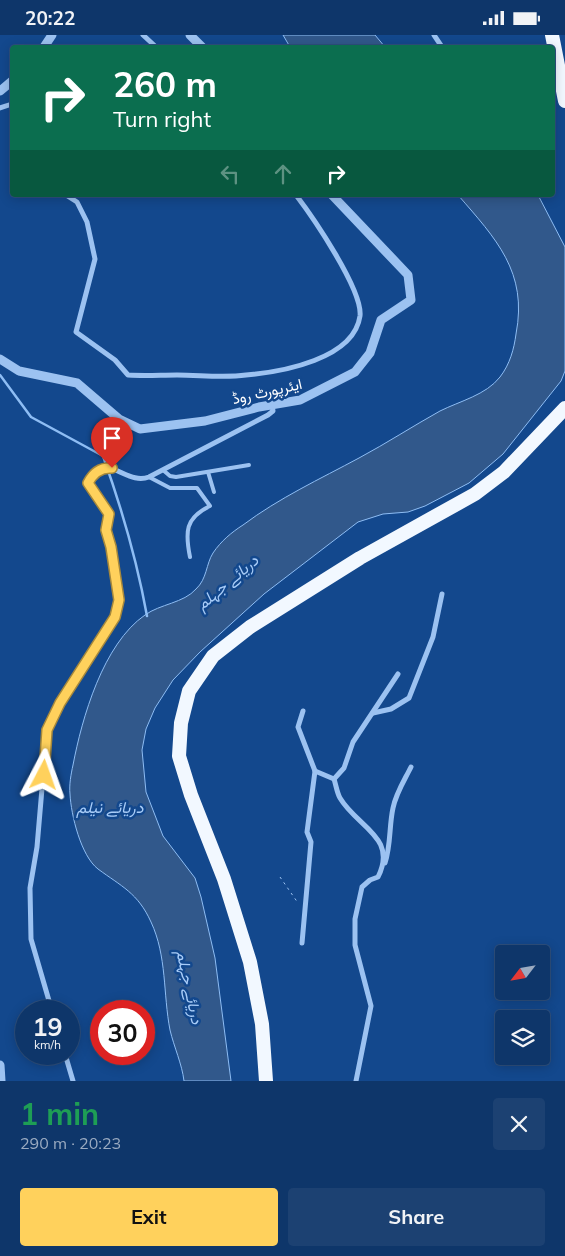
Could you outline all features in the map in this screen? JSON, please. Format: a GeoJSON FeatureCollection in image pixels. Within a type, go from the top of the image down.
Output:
{"type":"FeatureCollection","features":[{"type":"Feature","properties":{"kind":"highway"},"geometry":{"type":"LineString","coordinates":[[555,50],[565,101]]}},
{"type":"Feature","properties":{"kind":"highway"},"geometry":{"type":"LineString","coordinates":[[266,1081],[262,1024],[250,962],[224,879],[191,795],[178,755],[181,723],[189,691],[214,656],[250,627],[360,558],[475,494],[504,472],[565,407]]}},
{"type":"Feature","properties":{"kind":"street"},"geometry":{"type":"LineString","coordinates":[[143,35],[154,45]]}},
{"type":"Feature","properties":{"kind":"street"},"geometry":{"type":"LineString","coordinates":[[190,35],[200,45]]}},
{"type":"Feature","properties":{"kind":"street"},"geometry":{"type":"LineString","coordinates":[[0,91],[10,83]]}},
{"type":"Feature","properties":{"kind":"street"},"geometry":{"type":"LineString","coordinates":[[69,197],[77,202],[87,222],[94,259],[76,332],[115,360],[128,375],[148,377],[246,376],[289,368],[334,352],[345,344],[354,333],[360,314],[356,299],[342,266],[297,197]]}},
{"type":"Feature","properties":{"kind":"street","name":"ایئرپورٹ روڈ"},"geometry":{"type":"LineString","coordinates":[[0,359],[19,371],[77,383],[119,419],[140,429],[205,421],[300,400],[356,372],[370,353],[382,320],[411,300],[408,275],[334,197]]}},
{"type":"Feature","properties":{"kind":"street"},"geometry":{"type":"LineString","coordinates":[[49,1000],[31,939],[30,888],[37,847],[47,730],[60,703],[115,617],[119,600],[111,547],[106,530],[109,514],[88,483],[103,467],[112,468],[136,479],[149,477],[268,415],[273,411],[272,405]]}},
{"type":"Feature","properties":{"kind":"street"},"geometry":{"type":"LineString","coordinates":[[373,713],[390,709],[409,698],[433,637],[442,594]]}},
{"type":"Feature","properties":{"kind":"street"},"geometry":{"type":"LineString","coordinates":[[334,779],[344,768],[353,742],[398,674]]}},
{"type":"Feature","properties":{"kind":"street"},"geometry":{"type":"LineString","coordinates":[[302,943],[311,841],[307,832],[314,771],[298,727],[303,711]]}},
{"type":"Feature","properties":{"kind":"street"},"geometry":{"type":"LineString","coordinates":[[356,1081],[371,1006],[355,945],[355,919],[362,887],[370,880],[378,877],[385,864],[393,807],[399,789],[411,767]]}},
{"type":"Feature","properties":{"kind":"street"},"geometry":{"type":"LineString","coordinates":[[314,771],[334,779]]}},
{"type":"Feature","properties":{"kind":"street"},"geometry":{"type":"LineString","coordinates":[[334,779],[340,798],[380,841],[385,864]]}},
{"type":"Feature","properties":{"kind":"street"},"geometry":{"type":"LineString","coordinates":[[0,1065],[1,1081]]}},
{"type":"Feature","properties":{"kind":"street"},"geometry":{"type":"LineString","coordinates":[[68,1065],[73,1081]]}},
{"type":"Feature","properties":{"kind":"lane"},"geometry":{"type":"LineString","coordinates":[[163,470],[170,476],[176,477],[249,465]]}},
{"type":"Feature","properties":{"kind":"lane"},"geometry":{"type":"LineString","coordinates":[[208,472],[214,492]]}},
{"type":"Feature","properties":{"kind":"lane"},"geometry":{"type":"LineString","coordinates":[[149,477],[170,488],[198,488],[210,506],[198,512],[190,521],[187,543],[190,557]]}},
{"type":"Feature","properties":{"kind":"path"},"geometry":{"type":"LineString","coordinates":[[280,877],[294,900],[305,911]]}},
{"type":"Feature","properties":{"kind":"water"},"geometry":{"type":"Polygon","coordinates":[[[283,35],[375,35],[383,45],[289,45],[283,35]]]}},
{"type":"Feature","properties":{"kind":"water","name":"دریائے نیلم"},"geometry":{"type":"Polygon","coordinates":[[[460,197],[539,197],[565,247],[565,371],[561,381],[503,454],[469,483],[425,506],[408,512],[383,514],[358,522],[264,594],[200,652],[173,680],[155,708],[146,729],[142,750],[146,792],[163,836],[195,878],[201,897],[215,958],[231,1081],[184,1081],[182,1068],[170,1030],[160,948],[151,922],[135,897],[92,863],[82,845],[75,824],[71,803],[70,779],[82,726],[89,705],[106,663],[117,644],[130,628],[151,611],[191,594],[200,585],[213,553],[231,534],[285,497],[440,411],[488,389],[500,377],[509,362],[514,345],[519,312],[517,292],[513,274],[506,258],[485,227],[460,197]]]}},
{"type":"Feature","properties":{"kind":"waterway"},"geometry":{"type":"LineString","coordinates":[[0,375],[31,417],[103,456],[128,535],[139,575],[147,616]]}},
{"type":"Feature","properties":{"kind":"route"},"geometry":{"type":"LineString","coordinates":[[44,775],[47,730],[60,703],[115,617],[119,600],[111,547],[106,530],[108,510],[91,490],[88,483],[97,471],[103,467],[112,468]]}},
{"type":"Feature","properties":{"kind":"water label","name":"دریائے جہلم"},"geometry":{"type":"Point","coordinates":[227,582]}},
{"type":"Feature","properties":{"kind":"water label","name":"دریائے جہلم"},"geometry":{"type":"Point","coordinates":[190,987]}}]}
